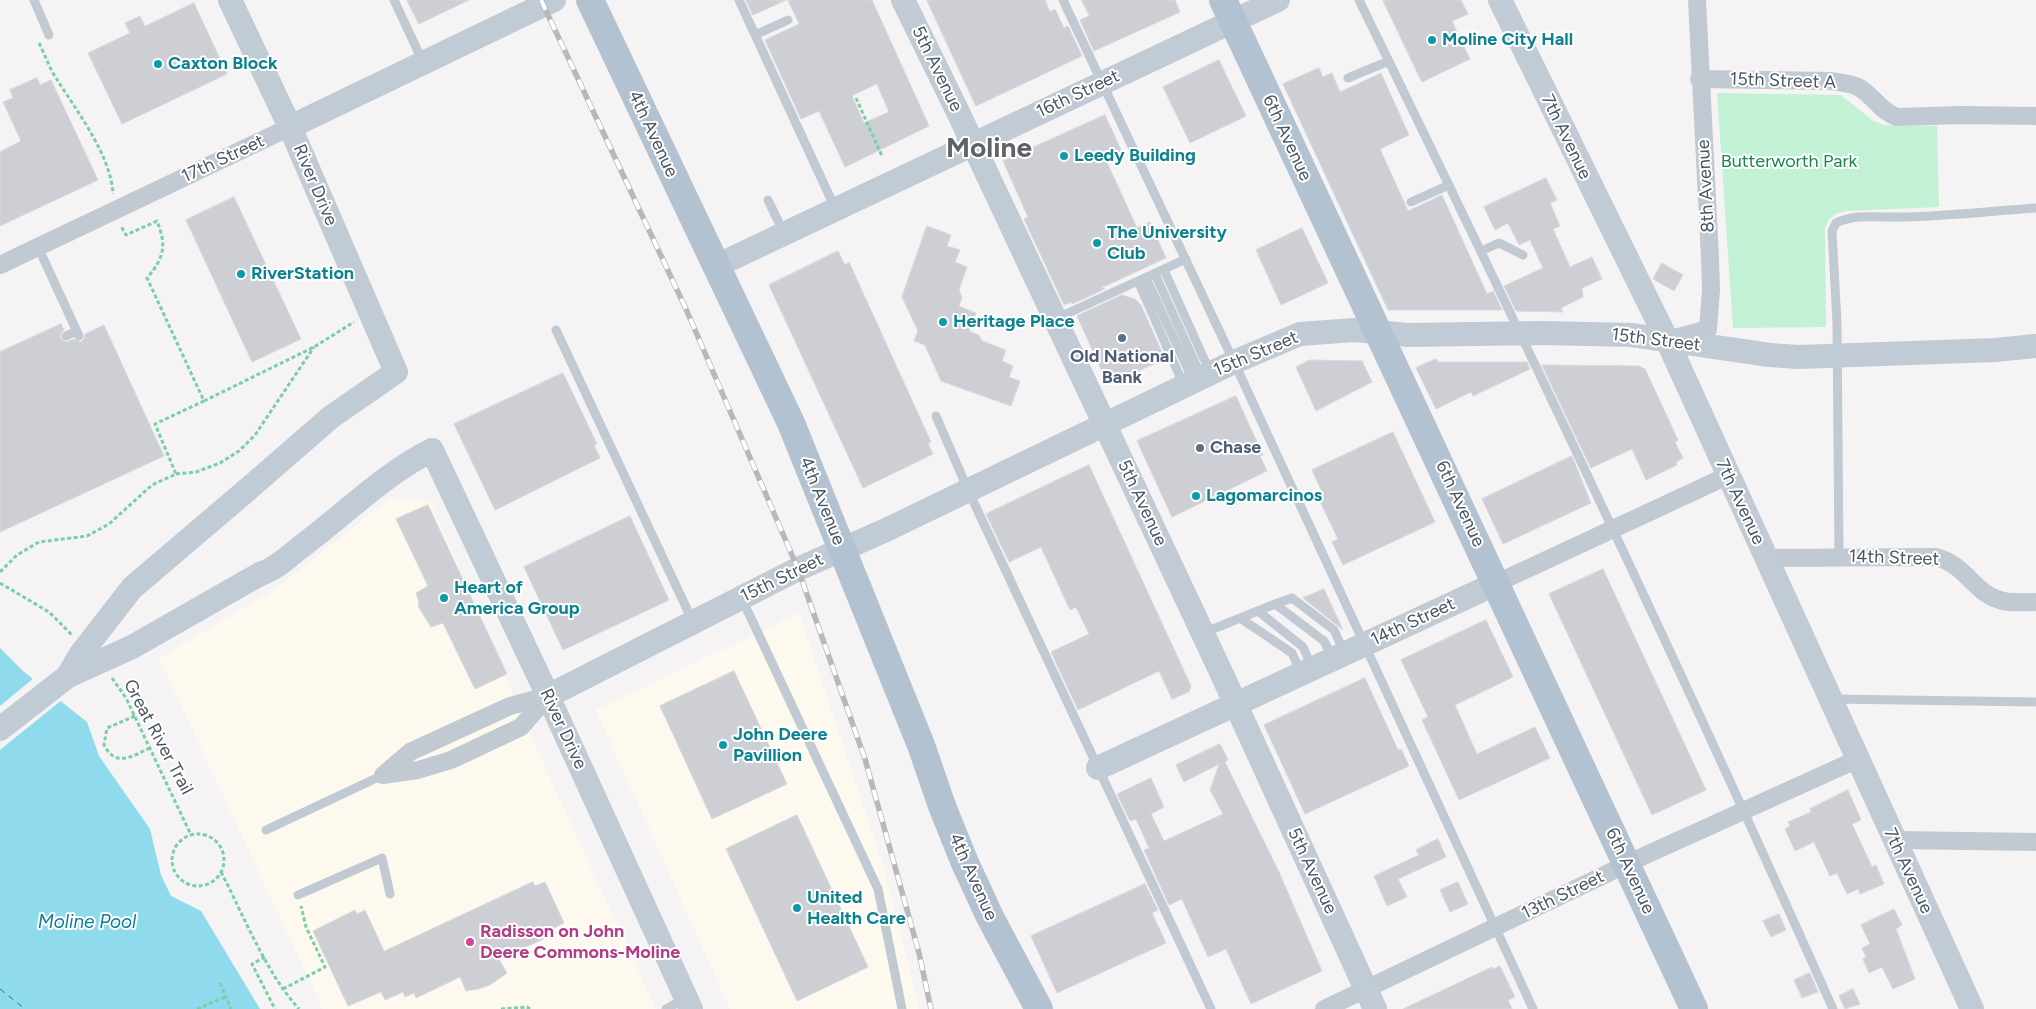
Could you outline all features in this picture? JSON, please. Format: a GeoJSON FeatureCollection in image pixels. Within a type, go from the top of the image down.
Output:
{"type":"FeatureCollection","features":[{"type":"Feature","properties":{"kind":"main road","name":"4th Avenue"},"geometry":{"type":"LineString","coordinates":[[590,0],[716,266],[752,337],[791,423],[921,745],[942,806],[965,863],[990,917],[1039,1009]]}},
{"type":"Feature","properties":{"kind":"main road","name":"6th Avenue"},"geometry":{"type":"LineString","coordinates":[[1228,11],[1497,583],[1694,1009]]}},
{"type":"Feature","properties":{"kind":"street","name":"River Drive"},"geometry":{"type":"LineString","coordinates":[[68,676],[80,655],[132,588],[331,417],[396,372],[290,127],[230,0]]}},
{"type":"Feature","properties":{"kind":"street","name":"17th Street"},"geometry":{"type":"LineString","coordinates":[[0,264],[554,0]]}},
{"type":"Feature","properties":{"kind":"street","name":"5th Avenue"},"geometry":{"type":"LineString","coordinates":[[903,0],[973,144],[1236,704],[1370,999]]}},
{"type":"Feature","properties":{"kind":"street","name":"16th Street"},"geometry":{"type":"LineString","coordinates":[[716,266],[1102,82],[1228,11],[1278,0]]}},
{"type":"Feature","properties":{"kind":"street","name":"7th Avenue"},"geometry":{"type":"LineString","coordinates":[[1500,0],[1667,340],[1727,476],[1767,558],[1972,1009]]}},
{"type":"Feature","properties":{"kind":"street","name":"8th Avenue"},"geometry":{"type":"LineString","coordinates":[[1667,340],[1708,329],[1710,318],[1710,258],[1699,79],[1697,0]]}},
{"type":"Feature","properties":{"kind":"street","name":"15th Street A"},"geometry":{"type":"LineString","coordinates":[[1699,79],[1830,81],[1846,84],[1858,87],[1887,113],[1897,117],[1962,115],[2036,116]]}},
{"type":"Feature","properties":{"kind":"street","name":"15th Street"},"geometry":{"type":"LineString","coordinates":[[383,775],[410,752],[510,706],[548,696],[741,597],[841,549],[886,530],[1104,423],[1234,362],[1300,334],[1354,330],[1408,335],[1632,335],[1770,355],[1838,357],[2036,346]]}},
{"type":"Feature","properties":{"kind":"street","name":"River Drive"},"geometry":{"type":"LineString","coordinates":[[68,676],[132,647],[260,574],[269,571],[312,539],[405,463],[432,450],[548,696],[681,1005]]}},
{"type":"Feature","properties":{"kind":"street","name":"14th Street"},"geometry":{"type":"LineString","coordinates":[[1098,768],[1727,476]]}},
{"type":"Feature","properties":{"kind":"street","name":"14th Street"},"geometry":{"type":"LineString","coordinates":[[1767,558],[1936,557],[1957,566],[1988,595],[1998,600],[2036,602]]}},
{"type":"Feature","properties":{"kind":"street"},"geometry":{"type":"LineString","coordinates":[[0,730],[68,676]]}},
{"type":"Feature","properties":{"kind":"street","name":"15th Street"},"geometry":{"type":"LineString","coordinates":[[383,775],[418,770],[451,760],[521,727],[548,696]]}},
{"type":"Feature","properties":{"kind":"street","name":"13th Street"},"geometry":{"type":"LineString","coordinates":[[1324,1009],[1370,999],[1495,928],[1628,864],[1858,759]]}},
{"type":"Feature","properties":{"kind":"street"},"geometry":{"type":"LineString","coordinates":[[1894,840],[2036,842]]}},
{"type":"Feature","properties":{"kind":"lane"},"geometry":{"type":"LineString","coordinates":[[34,0],[49,35]]}},
{"type":"Feature","properties":{"kind":"lane"},"geometry":{"type":"LineString","coordinates":[[394,0],[423,62]]}},
{"type":"Feature","properties":{"kind":"lane"},"geometry":{"type":"LineString","coordinates":[[739,0],[836,210]]}},
{"type":"Feature","properties":{"kind":"lane"},"geometry":{"type":"LineString","coordinates":[[1062,0],[1234,362],[1331,660]]}},
{"type":"Feature","properties":{"kind":"lane"},"geometry":{"type":"LineString","coordinates":[[1360,0],[1521,334],[1745,811],[1833,1009]]}},
{"type":"Feature","properties":{"kind":"lane"},"geometry":{"type":"LineString","coordinates":[[755,35],[788,20]]}},
{"type":"Feature","properties":{"kind":"lane"},"geometry":{"type":"LineString","coordinates":[[1348,78],[1389,61]]}},
{"type":"Feature","properties":{"kind":"lane"},"geometry":{"type":"LineString","coordinates":[[1411,202],[1449,185]]}},
{"type":"Feature","properties":{"kind":"lane"},"geometry":{"type":"LineString","coordinates":[[768,200],[785,234]]}},
{"type":"Feature","properties":{"kind":"lane"},"geometry":{"type":"LineString","coordinates":[[1839,557],[1838,357],[1832,231],[1836,223],[1844,219],[1860,217],[1905,217],[2036,208]]}},
{"type":"Feature","properties":{"kind":"lane"},"geometry":{"type":"LineString","coordinates":[[1481,251],[1499,243],[1522,255]]}},
{"type":"Feature","properties":{"kind":"lane"},"geometry":{"type":"LineString","coordinates":[[38,247],[78,334],[66,336]]}},
{"type":"Feature","properties":{"kind":"lane"},"geometry":{"type":"LineString","coordinates":[[1055,319],[1186,259]]}},
{"type":"Feature","properties":{"kind":"lane"},"geometry":{"type":"LineString","coordinates":[[1164,270],[1197,380]]}},
{"type":"Feature","properties":{"kind":"lane"},"geometry":{"type":"LineString","coordinates":[[1146,278],[1197,380]]}},
{"type":"Feature","properties":{"kind":"lane"},"geometry":{"type":"LineString","coordinates":[[1146,278],[1197,380]]}},
{"type":"Feature","properties":{"kind":"lane"},"geometry":{"type":"LineString","coordinates":[[556,330],[693,622]]}},
{"type":"Feature","properties":{"kind":"lane"},"geometry":{"type":"LineString","coordinates":[[936,416],[968,490],[1211,1009]]}},
{"type":"Feature","properties":{"kind":"lane"},"geometry":{"type":"LineString","coordinates":[[741,597],[878,889],[902,1009]]}},
{"type":"Feature","properties":{"kind":"lane"},"geometry":{"type":"LineString","coordinates":[[1203,634],[1292,598],[1334,630],[1331,660]]}},
{"type":"Feature","properties":{"kind":"lane"},"geometry":{"type":"LineString","coordinates":[[1275,604],[1324,641],[1331,660],[1495,928],[1533,1009]]}},
{"type":"Feature","properties":{"kind":"lane"},"geometry":{"type":"LineString","coordinates":[[1258,611],[1303,647],[1331,660]]}},
{"type":"Feature","properties":{"kind":"lane"},"geometry":{"type":"LineString","coordinates":[[1240,618],[1292,653],[1331,660]]}},
{"type":"Feature","properties":{"kind":"lane"},"geometry":{"type":"LineString","coordinates":[[1830,699],[2036,702]]}},
{"type":"Feature","properties":{"kind":"lane"},"geometry":{"type":"LineString","coordinates":[[266,830],[383,775]]}},
{"type":"Feature","properties":{"kind":"lane"},"geometry":{"type":"LineString","coordinates":[[298,895],[382,858],[390,894]]}},
{"type":"Feature","properties":{"kind":"lane"},"geometry":{"type":"LineString","coordinates":[[901,998],[906,1009]]}},
{"type":"Feature","properties":{"kind":"path"},"geometry":{"type":"LineString","coordinates":[[35,34],[55,77],[88,126],[112,182],[114,211],[126,235],[157,221],[163,236],[162,256],[147,278],[204,401]]}},
{"type":"Feature","properties":{"kind":"path"},"geometry":{"type":"LineString","coordinates":[[856,98],[882,156]]}},
{"type":"Feature","properties":{"kind":"path"},"geometry":{"type":"LineString","coordinates":[[176,474],[155,424],[314,347],[370,312]]}},
{"type":"Feature","properties":{"kind":"path"},"geometry":{"type":"LineString","coordinates":[[0,572],[17,556],[39,542],[87,536],[109,524],[152,485],[176,474],[196,472],[220,463],[239,451],[255,435],[314,347]]}},
{"type":"Feature","properties":{"kind":"path"},"geometry":{"type":"LineString","coordinates":[[0,583],[49,612],[76,640]]}},
{"type":"Feature","properties":{"kind":"path","name":"Great River Trail"},"geometry":{"type":"LineString","coordinates":[[110,676],[126,698],[191,835]]}},
{"type":"Feature","properties":{"kind":"path"},"geometry":{"type":"LineString","coordinates":[[135,716],[108,728],[104,745],[108,753],[119,759],[129,758],[150,748]]}},
{"type":"Feature","properties":{"kind":"path"},"geometry":{"type":"LineString","coordinates":[[191,835],[208,836],[215,841],[224,855],[221,872],[216,879],[201,887],[192,886],[177,877],[171,861],[177,844],[191,835]]}},
{"type":"Feature","properties":{"kind":"path"},"geometry":{"type":"LineString","coordinates":[[221,872],[265,957],[284,989],[299,1009]]}},
{"type":"Feature","properties":{"kind":"path"},"geometry":{"type":"LineString","coordinates":[[284,989],[325,967],[306,927],[298,895]]}},
{"type":"Feature","properties":{"kind":"path"},"geometry":{"type":"LineString","coordinates":[[265,957],[252,964],[275,1009]]}},
{"type":"Feature","properties":{"kind":"path"},"geometry":{"type":"LineString","coordinates":[[220,983],[231,1009]]}},
{"type":"Feature","properties":{"kind":"path"},"geometry":{"type":"LineString","coordinates":[[197,1009],[226,997]]}},
{"type":"Feature","properties":{"kind":"path"},"geometry":{"type":"LineString","coordinates":[[501,1009],[527,1007],[530,1009]]}},
{"type":"Feature","properties":{"kind":"shaded area"},"geometry":{"type":"Polygon","coordinates":[[[390,498],[430,501],[542,761],[656,1009],[323,1009],[159,658],[272,591],[390,498]]]}},
{"type":"Feature","properties":{"kind":"shaded area"},"geometry":{"type":"Polygon","coordinates":[[[799,613],[883,865],[919,1009],[730,1009],[596,710],[799,613]]]}},
{"type":"Feature","properties":{"kind":"green space","name":"Butterworth Park"},"geometry":{"type":"Polygon","coordinates":[[[1717,93],[1841,95],[1872,120],[1884,125],[1937,126],[1939,207],[1847,211],[1835,214],[1828,221],[1825,229],[1826,327],[1733,328],[1717,93]]]}},
{"type":"Feature","properties":{"kind":"water","name":"Moline Pool"},"geometry":{"type":"Polygon","coordinates":[[[0,648],[23,671],[87,722],[99,756],[150,829],[161,875],[171,896],[201,911],[260,1009],[0,1009],[0,648]]]}},
{"type":"Feature","properties":{"kind":"pier"},"geometry":{"type":"Polygon","coordinates":[[[35,677],[63,699],[0,750],[0,706],[35,677]]]}},
{"type":"Feature","properties":{"kind":"building"},"geometry":{"type":"Polygon","coordinates":[[[407,0],[469,0],[419,24],[407,0]]]}},
{"type":"Feature","properties":{"kind":"building"},"geometry":{"type":"Polygon","coordinates":[[[746,0],[786,0],[753,15],[746,0]]]}},
{"type":"Feature","properties":{"kind":"building"},"geometry":{"type":"Polygon","coordinates":[[[788,0],[872,0],[929,126],[845,167],[819,111],[801,119],[765,40],[799,24],[788,0]],[[877,84],[852,96],[864,123],[889,112],[877,84]]]}},
{"type":"Feature","properties":{"kind":"building"},"geometry":{"type":"Polygon","coordinates":[[[927,0],[1045,0],[1050,12],[1055,9],[1064,28],[1068,26],[1082,56],[976,106],[927,0]]]}},
{"type":"Feature","properties":{"kind":"building"},"geometry":{"type":"Polygon","coordinates":[[[1082,0],[1175,0],[1180,12],[1094,51],[1080,20],[1089,16],[1082,0]]]}},
{"type":"Feature","properties":{"kind":"building","name":"Moline City Hall"},"geometry":{"type":"Polygon","coordinates":[[[1383,0],[1461,0],[1468,14],[1452,21],[1470,59],[1422,82],[1383,0]]]}},
{"type":"Feature","properties":{"kind":"building","name":"Caxton Block"},"geometry":{"type":"Polygon","coordinates":[[[194,3],[227,74],[122,124],[88,53],[130,33],[125,23],[140,16],[145,26],[194,3]]]}},
{"type":"Feature","properties":{"kind":"building"},"geometry":{"type":"Polygon","coordinates":[[[1219,60],[1246,116],[1190,143],[1163,87],[1219,60]]]}},
{"type":"Feature","properties":{"kind":"building"},"geometry":{"type":"Polygon","coordinates":[[[1319,68],[1323,77],[1332,73],[1340,92],[1381,73],[1409,135],[1380,149],[1408,211],[1442,195],[1487,294],[1493,291],[1502,310],[1388,310],[1283,84],[1319,68]]]}},
{"type":"Feature","properties":{"kind":"building"},"geometry":{"type":"Polygon","coordinates":[[[37,78],[40,85],[51,80],[98,180],[0,226],[0,152],[21,141],[3,102],[13,98],[10,90],[37,78]]]}},
{"type":"Feature","properties":{"kind":"building"},"geometry":{"type":"Polygon","coordinates":[[[1105,115],[1122,152],[1106,160],[1137,228],[1150,222],[1166,258],[1101,288],[1105,289],[1072,304],[1071,302],[1064,305],[1024,219],[1028,217],[1003,161],[1105,115]]]}},
{"type":"Feature","properties":{"kind":"building"},"geometry":{"type":"Polygon","coordinates":[[[1546,178],[1557,200],[1550,203],[1560,226],[1553,229],[1570,267],[1592,257],[1602,279],[1582,288],[1583,297],[1561,308],[1563,312],[1516,311],[1504,286],[1543,268],[1530,240],[1519,245],[1508,223],[1495,230],[1484,207],[1546,178]]]}},
{"type":"Feature","properties":{"kind":"building","name":"RiverStation"},"geometry":{"type":"Polygon","coordinates":[[[234,197],[301,339],[252,362],[186,220],[234,197]]]}},
{"type":"Feature","properties":{"kind":"building","name":"Heritage Place"},"geometry":{"type":"Polygon","coordinates":[[[927,226],[951,235],[947,246],[960,250],[955,262],[967,267],[959,290],[962,298],[959,306],[976,313],[969,331],[979,335],[982,341],[1006,350],[1002,361],[1013,366],[1009,377],[1020,381],[1011,406],[941,381],[925,345],[914,341],[918,331],[902,297],[927,226]]]}},
{"type":"Feature","properties":{"kind":"building"},"geometry":{"type":"Polygon","coordinates":[[[1302,228],[1328,283],[1281,305],[1256,250],[1302,228]]]}},
{"type":"Feature","properties":{"kind":"building"},"geometry":{"type":"Polygon","coordinates":[[[838,251],[845,265],[849,262],[931,442],[928,443],[933,454],[863,488],[769,285],[838,251]]]}},
{"type":"Feature","properties":{"kind":"building"},"geometry":{"type":"Polygon","coordinates":[[[1662,263],[1683,275],[1674,291],[1653,279],[1662,263]]]}},
{"type":"Feature","properties":{"kind":"building","name":"Old National Bank"},"geometry":{"type":"Polygon","coordinates":[[[1122,295],[1135,299],[1141,305],[1165,359],[1108,385],[1077,316],[1122,295]]]}},
{"type":"Feature","properties":{"kind":"building"},"geometry":{"type":"Polygon","coordinates":[[[61,324],[64,330],[60,338],[66,342],[74,339],[81,342],[85,334],[104,325],[164,456],[0,532],[0,352],[61,324]]]}},
{"type":"Feature","properties":{"kind":"building"},"geometry":{"type":"Polygon","coordinates":[[[1436,359],[1438,362],[1527,362],[1530,369],[1473,396],[1471,392],[1436,409],[1416,368],[1436,359]]]}},
{"type":"Feature","properties":{"kind":"building"},"geometry":{"type":"Polygon","coordinates":[[[1310,360],[1362,361],[1372,382],[1316,411],[1296,367],[1310,360]]]}},
{"type":"Feature","properties":{"kind":"building"},"geometry":{"type":"Polygon","coordinates":[[[1542,365],[1639,366],[1645,369],[1678,440],[1675,442],[1683,458],[1676,462],[1677,465],[1646,480],[1632,449],[1591,468],[1542,365]]]}},
{"type":"Feature","properties":{"kind":"building"},"geometry":{"type":"Polygon","coordinates":[[[563,373],[597,444],[594,445],[600,458],[495,510],[454,424],[563,373]]]}},
{"type":"Feature","properties":{"kind":"building","name":"Chase"},"geometry":{"type":"Polygon","coordinates":[[[1236,396],[1263,455],[1260,456],[1267,471],[1172,517],[1137,441],[1236,396]]]}},
{"type":"Feature","properties":{"kind":"building"},"geometry":{"type":"Polygon","coordinates":[[[1393,432],[1435,522],[1343,565],[1332,542],[1338,539],[1318,497],[1323,494],[1312,470],[1393,432]]]}},
{"type":"Feature","properties":{"kind":"building"},"geometry":{"type":"Polygon","coordinates":[[[1572,456],[1591,503],[1503,544],[1482,499],[1572,456]]]}},
{"type":"Feature","properties":{"kind":"building"},"geometry":{"type":"Polygon","coordinates":[[[1089,465],[1191,686],[1189,692],[1172,699],[1159,671],[1078,710],[1051,652],[1089,634],[1076,607],[1070,610],[1041,547],[1009,562],[986,514],[1089,465]]]}},
{"type":"Feature","properties":{"kind":"building","name":"Heart of America Group"},"geometry":{"type":"Polygon","coordinates":[[[428,505],[507,674],[475,689],[443,623],[431,627],[418,606],[419,602],[416,593],[428,586],[396,519],[428,505]]]}},
{"type":"Feature","properties":{"kind":"building"},"geometry":{"type":"Polygon","coordinates":[[[630,516],[669,600],[563,650],[524,567],[630,516]]]}},
{"type":"Feature","properties":{"kind":"building"},"geometry":{"type":"Polygon","coordinates":[[[1603,569],[1706,790],[1652,815],[1549,594],[1603,569]]]}},
{"type":"Feature","properties":{"kind":"building"},"geometry":{"type":"Polygon","coordinates":[[[1324,589],[1343,630],[1303,598],[1324,589]]]}},
{"type":"Feature","properties":{"kind":"building"},"geometry":{"type":"Polygon","coordinates":[[[1486,620],[1513,677],[1455,705],[1477,754],[1535,727],[1550,758],[1459,800],[1422,720],[1428,717],[1401,660],[1486,620]]]}},
{"type":"Feature","properties":{"kind":"building","name":"John Deere Pavillion"},"geometry":{"type":"Polygon","coordinates":[[[734,671],[787,784],[712,819],[660,706],[734,671]]]}},
{"type":"Feature","properties":{"kind":"building"},"geometry":{"type":"Polygon","coordinates":[[[1365,678],[1398,750],[1401,749],[1409,766],[1305,814],[1264,725],[1365,678]]]}},
{"type":"Feature","properties":{"kind":"building"},"geometry":{"type":"Polygon","coordinates":[[[1220,744],[1228,760],[1225,762],[1279,872],[1322,971],[1251,1004],[1226,949],[1208,957],[1182,899],[1169,905],[1144,850],[1149,848],[1136,819],[1130,821],[1117,794],[1151,778],[1164,807],[1151,814],[1164,841],[1223,814],[1210,790],[1219,764],[1184,782],[1176,765],[1220,744]]]}},
{"type":"Feature","properties":{"kind":"building"},"geometry":{"type":"Polygon","coordinates":[[[1848,790],[1861,820],[1852,824],[1872,867],[1876,865],[1884,884],[1860,894],[1858,889],[1847,894],[1837,873],[1830,876],[1814,842],[1795,851],[1785,829],[1790,826],[1788,822],[1811,812],[1810,809],[1848,790]]]}},
{"type":"Feature","properties":{"kind":"building","name":"United Health Care"},"geometry":{"type":"Polygon","coordinates":[[[797,815],[868,967],[797,1001],[726,849],[797,815]]]}},
{"type":"Feature","properties":{"kind":"building"},"geometry":{"type":"Polygon","coordinates":[[[1438,839],[1446,857],[1398,879],[1407,897],[1387,906],[1374,876],[1419,855],[1416,850],[1438,839]]]}},
{"type":"Feature","properties":{"kind":"building","name":"Radisson on John Deere Commons-Moline"},"geometry":{"type":"Polygon","coordinates":[[[533,882],[535,886],[545,882],[564,923],[546,932],[548,937],[499,959],[507,973],[490,985],[478,989],[466,991],[460,977],[416,998],[414,993],[405,997],[403,992],[385,1000],[381,992],[348,1006],[313,931],[355,910],[357,914],[365,910],[384,951],[533,882]]]}},
{"type":"Feature","properties":{"kind":"building"},"geometry":{"type":"Polygon","coordinates":[[[1458,882],[1468,904],[1450,912],[1440,890],[1458,882]]]}},
{"type":"Feature","properties":{"kind":"building"},"geometry":{"type":"Polygon","coordinates":[[[1145,884],[1158,910],[1152,913],[1166,943],[1057,993],[1031,936],[1145,884]]]}},
{"type":"Feature","properties":{"kind":"building"},"geometry":{"type":"Polygon","coordinates":[[[1894,909],[1902,925],[1896,929],[1915,979],[1893,989],[1882,967],[1869,973],[1863,959],[1866,957],[1862,948],[1870,944],[1861,925],[1894,909]]]}},
{"type":"Feature","properties":{"kind":"building"},"geometry":{"type":"Polygon","coordinates":[[[1779,914],[1786,930],[1771,937],[1763,921],[1779,914]]]}},
{"type":"Feature","properties":{"kind":"building"},"geometry":{"type":"Polygon","coordinates":[[[1500,966],[1515,997],[1508,1000],[1512,1009],[1403,1009],[1492,967],[1493,969],[1500,966]]]}},
{"type":"Feature","properties":{"kind":"building"},"geometry":{"type":"Polygon","coordinates":[[[1810,973],[1818,992],[1802,998],[1794,980],[1810,973]]]}},
{"type":"Feature","properties":{"kind":"building"},"geometry":{"type":"Polygon","coordinates":[[[1853,989],[1860,1004],[1845,1009],[1839,996],[1853,989]]]}},
{"type":"Feature","properties":{"kind":"ferry route"},"geometry":{"type":"LineString","coordinates":[[0,989],[25,1009]]}},
{"type":"Feature","properties":{"kind":"railway"},"geometry":{"type":"LineString","coordinates":[[541,0],[686,309],[798,569],[865,759],[919,953],[931,1009]]}},
{"type":"Feature","properties":{"kind":"place","name":"Moline City Hall"},"geometry":{"type":"Point","coordinates":[1432,40]}},
{"type":"Feature","properties":{"kind":"place","name":"Caxton Block"},"geometry":{"type":"Point","coordinates":[158,64]}},
{"type":"Feature","properties":{"kind":"place","name":"Leedy Building"},"geometry":{"type":"Point","coordinates":[1064,156]}},
{"type":"Feature","properties":{"kind":"place","name":"The University Club"},"geometry":{"type":"Point","coordinates":[1097,243]}},
{"type":"Feature","properties":{"kind":"place","name":"RiverStation"},"geometry":{"type":"Point","coordinates":[241,274]}},
{"type":"Feature","properties":{"kind":"place","name":"Heritage Place"},"geometry":{"type":"Point","coordinates":[943,322]}},
{"type":"Feature","properties":{"kind":"place","name":"Old National Bank"},"geometry":{"type":"Point","coordinates":[1122,338]}},
{"type":"Feature","properties":{"kind":"place","name":"Chase"},"geometry":{"type":"Point","coordinates":[1200,448]}},
{"type":"Feature","properties":{"kind":"place","name":"Lagomarcinos"},"geometry":{"type":"Point","coordinates":[1196,496]}},
{"type":"Feature","properties":{"kind":"place","name":"Heart of America Group"},"geometry":{"type":"Point","coordinates":[444,598]}},
{"type":"Feature","properties":{"kind":"place","name":"John Deere Pavillion"},"geometry":{"type":"Point","coordinates":[723,745]}},
{"type":"Feature","properties":{"kind":"place","name":"United Health Care"},"geometry":{"type":"Point","coordinates":[797,908]}},
{"type":"Feature","properties":{"kind":"place","name":"Radisson on John Deere Commons-Moline"},"geometry":{"type":"Point","coordinates":[470,942]}},
{"type":"Feature","properties":{"kind":"district","name":"Moline"},"geometry":{"type":"Point","coordinates":[989,149]}}]}
